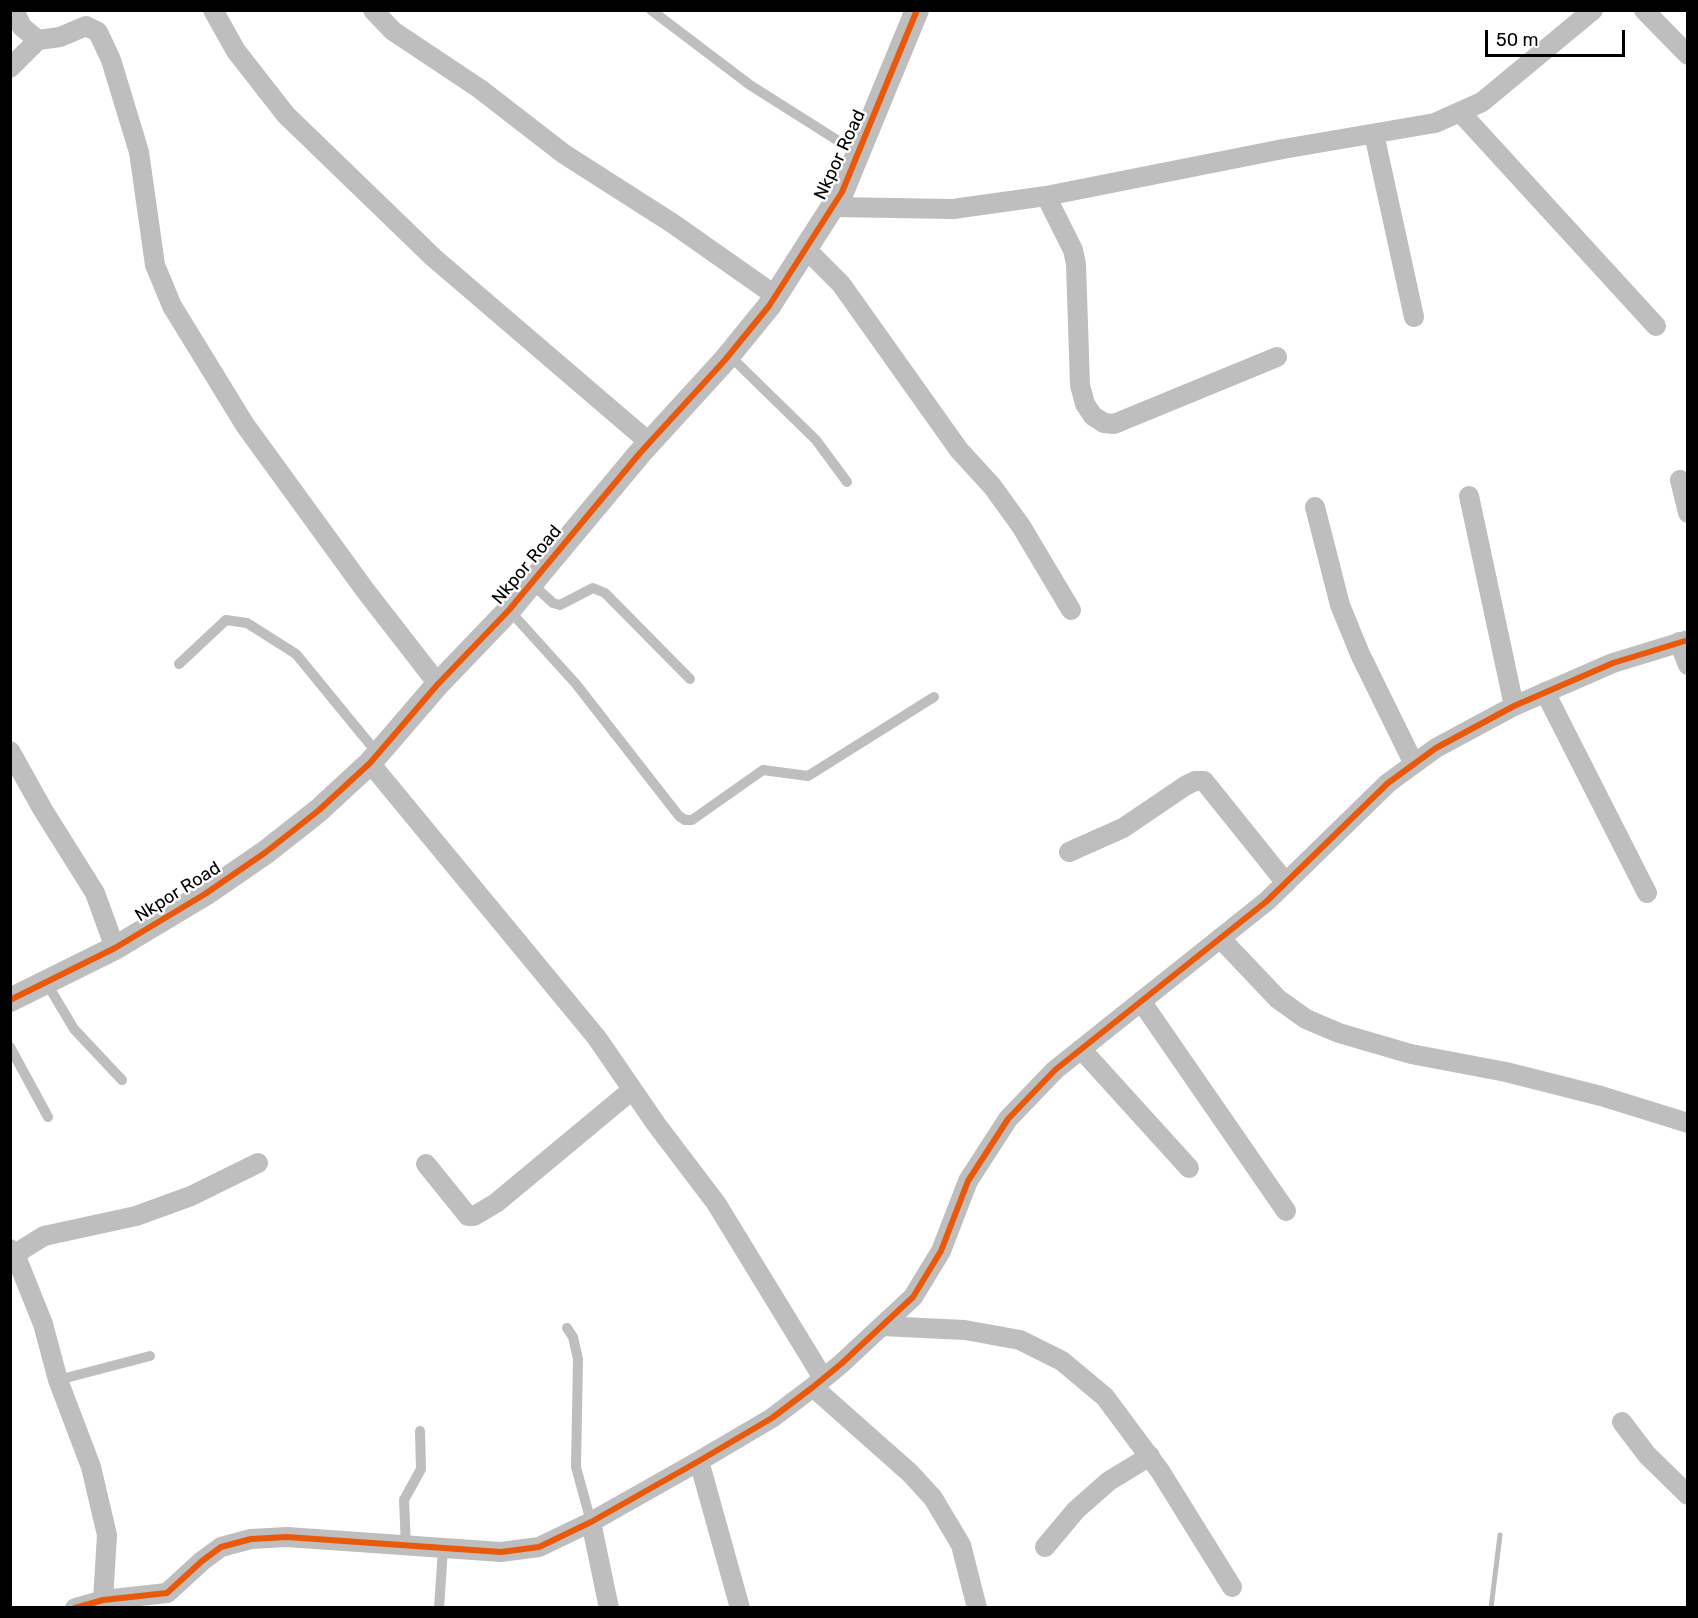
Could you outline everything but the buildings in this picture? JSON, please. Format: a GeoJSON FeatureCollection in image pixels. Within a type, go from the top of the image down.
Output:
{"type":"FeatureCollection","features":[{"type":"Feature","properties":{"kind":"street"},"geometry":{"type":"LineString","coordinates":[[14,10],[22,27],[38,40]]}},
{"type":"Feature","properties":{"kind":"street"},"geometry":{"type":"LineString","coordinates":[[213,10],[236,51],[286,115],[434,258],[650,443]]}},
{"type":"Feature","properties":{"kind":"street"},"geometry":{"type":"LineString","coordinates":[[373,10],[393,31],[480,88],[564,154],[672,223],[776,296]]}},
{"type":"Feature","properties":{"kind":"street","name":"Nkpor Road"},"geometry":{"type":"LineString","coordinates":[[10,1000],[115,948],[206,894],[318,812],[374,759],[438,684],[509,610],[650,443],[729,355],[776,296],[833,207],[859,154],[916,10]]}},
{"type":"Feature","properties":{"kind":"street"},"geometry":{"type":"LineString","coordinates":[[833,207],[953,209],[1046,196],[1435,123],[1482,102],[1593,10]]}},
{"type":"Feature","properties":{"kind":"street"},"geometry":{"type":"LineString","coordinates":[[1644,10],[1688,55]]}},
{"type":"Feature","properties":{"kind":"street"},"geometry":{"type":"LineString","coordinates":[[10,68],[38,40],[60,37],[86,26],[98,32],[111,60],[139,152],[155,265],[172,306],[245,425],[365,590],[438,684]]}},
{"type":"Feature","properties":{"kind":"street"},"geometry":{"type":"LineString","coordinates":[[1460,112],[1656,326]]}},
{"type":"Feature","properties":{"kind":"street"},"geometry":{"type":"LineString","coordinates":[[1374,134],[1414,317]]}},
{"type":"Feature","properties":{"kind":"street"},"geometry":{"type":"LineString","coordinates":[[1046,196],[1073,250],[1076,264],[1080,385],[1085,404],[1093,416],[1104,423],[1114,424],[1277,357]]}},
{"type":"Feature","properties":{"kind":"street"},"geometry":{"type":"LineString","coordinates":[[806,249],[841,284],[959,450],[992,486],[1021,526],[1071,609]]}},
{"type":"Feature","properties":{"kind":"street"},"geometry":{"type":"LineString","coordinates":[[1680,480],[1688,513]]}},
{"type":"Feature","properties":{"kind":"street"},"geometry":{"type":"LineString","coordinates":[[1469,496],[1514,706]]}},
{"type":"Feature","properties":{"kind":"street"},"geometry":{"type":"LineString","coordinates":[[1315,507],[1340,604],[1356,644],[1414,764]]}},
{"type":"Feature","properties":{"kind":"street"},"geometry":{"type":"LineString","coordinates":[[75,1608],[103,1600],[171,1600],[202,1560],[221,1547],[250,1539],[287,1537],[501,1552],[539,1547],[591,1522],[699,1461],[772,1418],[818,1382],[913,1297],[941,1251],[968,1181],[1008,1119],[1055,1070],[1286,883],[1388,783],[1436,748],[1514,706],[1613,663],[1683,641],[1688,666]]}},
{"type":"Feature","properties":{"kind":"street"},"geometry":{"type":"LineString","coordinates":[[1545,692],[1647,893]]}},
{"type":"Feature","properties":{"kind":"street"},"geometry":{"type":"LineString","coordinates":[[10,751],[43,810],[95,893],[115,948]]}},
{"type":"Feature","properties":{"kind":"street"},"geometry":{"type":"LineString","coordinates":[[374,759],[597,1038],[632,1090],[716,1203],[818,1382],[933,1497],[961,1545],[977,1608]]}},
{"type":"Feature","properties":{"kind":"street"},"geometry":{"type":"LineString","coordinates":[[1069,852],[1123,828],[1185,786],[1196,781],[1204,781],[1286,883]]}},
{"type":"Feature","properties":{"kind":"street"},"geometry":{"type":"LineString","coordinates":[[1220,938],[1278,999],[1306,1019],[1340,1033],[1411,1054],[1506,1072],[1591,1093],[1688,1123]]}},
{"type":"Feature","properties":{"kind":"street"},"geometry":{"type":"LineString","coordinates":[[1141,1001],[1286,1211]]}},
{"type":"Feature","properties":{"kind":"street"},"geometry":{"type":"LineString","coordinates":[[1081,1049],[1188,1168]]}},
{"type":"Feature","properties":{"kind":"street"},"geometry":{"type":"LineString","coordinates":[[426,1164],[468,1216],[474,1216],[496,1203],[632,1090]]}},
{"type":"Feature","properties":{"kind":"street"},"geometry":{"type":"LineString","coordinates":[[103,1600],[107,1534],[91,1467],[58,1380],[43,1324],[13,1251],[44,1236],[136,1216],[191,1196],[258,1163]]}},
{"type":"Feature","properties":{"kind":"street"},"geometry":{"type":"LineString","coordinates":[[882,1326],[965,1330],[1020,1340],[1062,1361],[1106,1397],[1150,1456],[1232,1587]]}},
{"type":"Feature","properties":{"kind":"street"},"geometry":{"type":"LineString","coordinates":[[1622,1422],[1647,1455],[1688,1495]]}},
{"type":"Feature","properties":{"kind":"street"},"geometry":{"type":"LineString","coordinates":[[1046,1547],[1076,1510],[1110,1481],[1150,1456]]}},
{"type":"Feature","properties":{"kind":"street"},"geometry":{"type":"LineString","coordinates":[[699,1461],[740,1608]]}},
{"type":"Feature","properties":{"kind":"street"},"geometry":{"type":"LineString","coordinates":[[591,1522],[609,1608]]}},
{"type":"Feature","properties":{"kind":"lane"},"geometry":{"type":"LineString","coordinates":[[651,10],[750,85],[859,154]]}},
{"type":"Feature","properties":{"kind":"lane"},"geometry":{"type":"LineString","coordinates":[[729,355],[816,440],[847,482]]}},
{"type":"Feature","properties":{"kind":"lane"},"geometry":{"type":"LineString","coordinates":[[531,583],[553,603],[560,605],[593,588],[605,593],[690,679]]}},
{"type":"Feature","properties":{"kind":"lane"},"geometry":{"type":"LineString","coordinates":[[509,610],[576,684],[679,816],[686,820],[696,817],[763,770],[808,776],[934,698]]}},
{"type":"Feature","properties":{"kind":"lane"},"geometry":{"type":"LineString","coordinates":[[179,664],[226,620],[247,623],[296,654],[374,759]]}},
{"type":"Feature","properties":{"kind":"lane"},"geometry":{"type":"LineString","coordinates":[[46,982],[74,1029],[122,1080]]}},
{"type":"Feature","properties":{"kind":"lane"},"geometry":{"type":"LineString","coordinates":[[10,1047],[48,1117]]}},
{"type":"Feature","properties":{"kind":"lane"},"geometry":{"type":"LineString","coordinates":[[567,1328],[573,1337],[578,1359],[576,1467],[591,1522]]}},
{"type":"Feature","properties":{"kind":"lane"},"geometry":{"type":"LineString","coordinates":[[58,1380],[150,1356]]}},
{"type":"Feature","properties":{"kind":"lane"},"geometry":{"type":"LineString","coordinates":[[406,1547],[404,1500],[421,1469],[420,1431]]}},
{"type":"Feature","properties":{"kind":"lane"},"geometry":{"type":"LineString","coordinates":[[439,1608],[442,1549]]}},
{"type":"Feature","properties":{"kind":"waterway"},"geometry":{"type":"LineString","coordinates":[[1491,1608],[1500,1535]]}},
{"type":"Feature","properties":{"kind":"cycle path"},"geometry":{"type":"LineString","coordinates":[[10,1000],[115,948],[205,894],[266,852],[318,811],[370,763],[438,684],[509,610],[640,453],[725,360],[769,306],[842,192],[917,10]]}},
{"type":"Feature","properties":{"kind":"cycle path"},"geometry":{"type":"LineString","coordinates":[[75,1608],[103,1600],[167,1593],[221,1547],[251,1539],[287,1537],[501,1552],[539,1547],[591,1522],[772,1418],[841,1364],[913,1297],[941,1251],[968,1181],[1008,1119],[1055,1070],[1267,901],[1388,783],[1436,748],[1514,706],[1613,663],[1688,640]]}}]}
